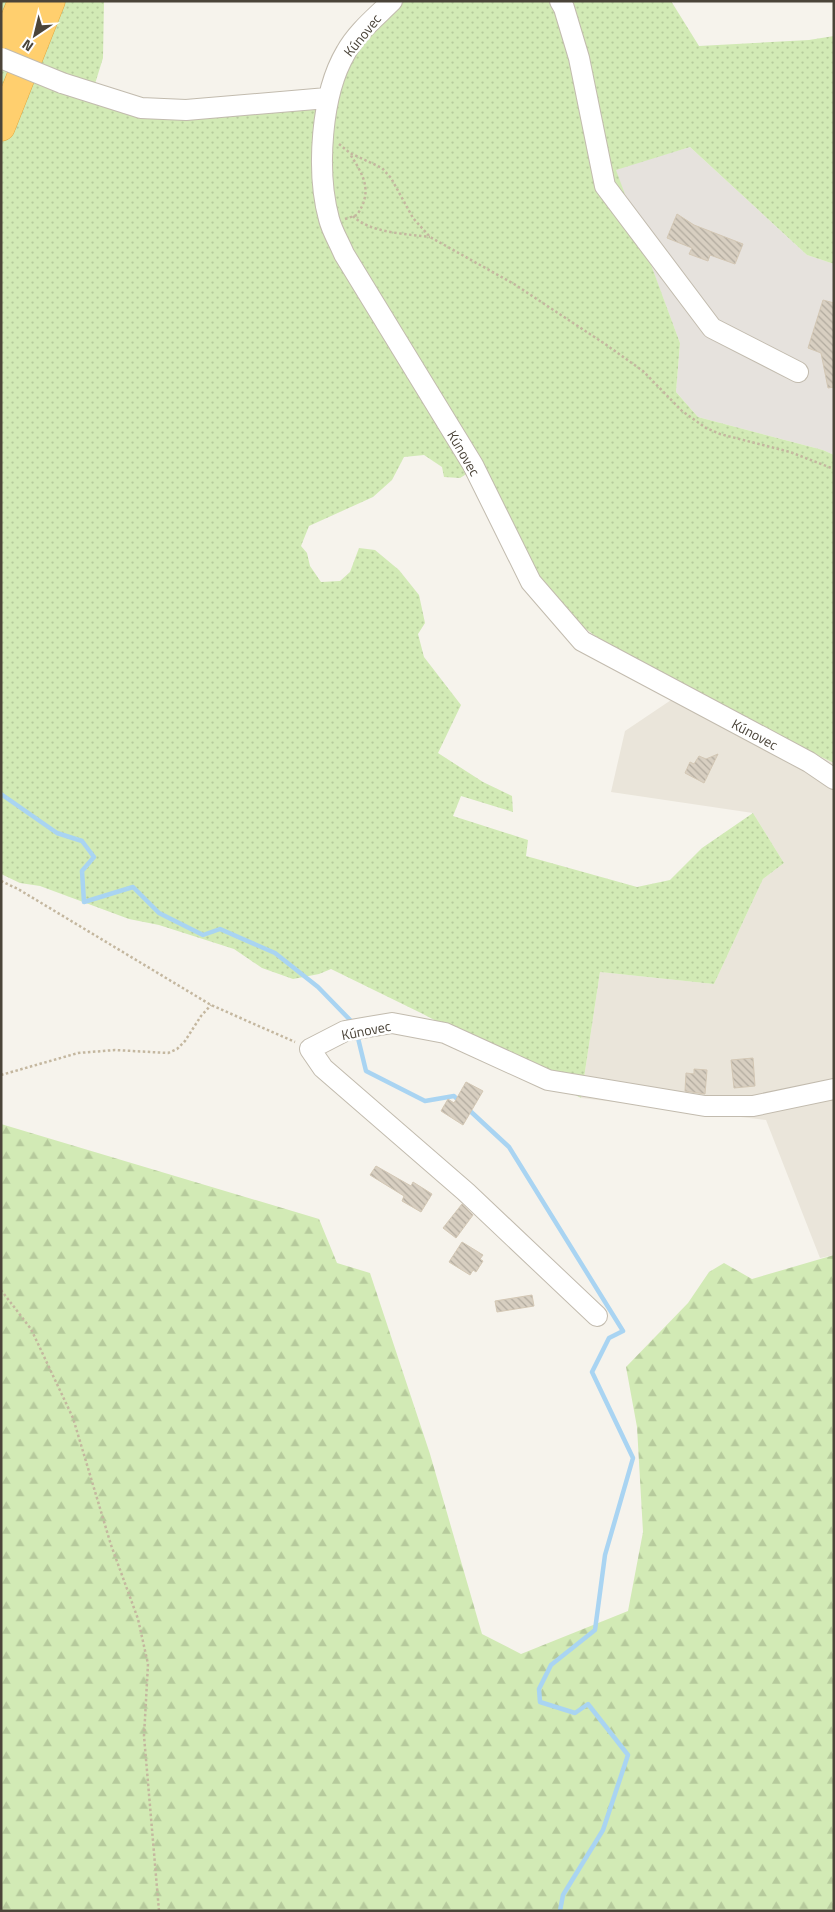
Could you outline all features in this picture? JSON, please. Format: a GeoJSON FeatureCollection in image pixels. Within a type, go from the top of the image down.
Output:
{"type":"FeatureCollection","features":[{"type":"Feature","properties":{"kind":"highway"},"geometry":{"type":"LineString","coordinates":[[1,53],[22,1]]}},
{"type":"Feature","properties":{"kind":"highway"},"geometry":{"type":"LineString","coordinates":[[1,127],[51,1]]}},
{"type":"Feature","properties":{"kind":"street","name":"Kúnovec"},"geometry":{"type":"LineString","coordinates":[[392,1],[361,32],[346,51],[327,98],[323,165],[329,219],[344,254],[362,286],[473,465],[531,582],[582,641],[809,762],[834,779]]}},
{"type":"Feature","properties":{"kind":"street"},"geometry":{"type":"LineString","coordinates":[[560,1],[564,8],[579,58],[605,186],[712,328],[798,372]]}},
{"type":"Feature","properties":{"kind":"street"},"geometry":{"type":"LineString","coordinates":[[1,58],[62,82],[141,108],[186,110],[327,98]]}},
{"type":"Feature","properties":{"kind":"street","name":"Kúnovec"},"geometry":{"type":"LineString","coordinates":[[310,1049],[345,1031],[392,1023],[445,1033],[548,1080],[705,1106],[753,1106],[834,1089]]}},
{"type":"Feature","properties":{"kind":"street"},"geometry":{"type":"LineString","coordinates":[[310,1049],[323,1068],[466,1192],[597,1316]]}},
{"type":"Feature","properties":{"kind":"path"},"geometry":{"type":"LineString","coordinates":[[324,132],[350,153],[382,168],[391,178],[413,218],[430,237],[514,284],[605,344],[643,371],[682,412],[706,428],[720,434],[790,452],[834,469]]}},
{"type":"Feature","properties":{"kind":"path"},"geometry":{"type":"LineString","coordinates":[[329,219],[347,219],[357,214],[366,196],[366,185],[350,153]]}},
{"type":"Feature","properties":{"kind":"path"},"geometry":{"type":"LineString","coordinates":[[353,216],[368,226],[430,237]]}},
{"type":"Feature","properties":{"kind":"path"},"geometry":{"type":"LineString","coordinates":[[1,881],[18,889],[211,1005],[310,1049]]}},
{"type":"Feature","properties":{"kind":"path"},"geometry":{"type":"LineString","coordinates":[[1,1075],[78,1053],[115,1050],[168,1053],[185,1042],[201,1016],[211,1005]]}},
{"type":"Feature","properties":{"kind":"path"},"geometry":{"type":"LineString","coordinates":[[1,1290],[31,1329],[73,1418],[110,1545],[138,1619],[148,1664],[144,1736],[159,1911]]}},
{"type":"Feature","properties":{"kind":"shaded area"},"geometry":{"type":"Polygon","coordinates":[[[690,147],[807,255],[834,264],[834,455],[823,450],[698,417],[676,392],[680,343],[615,169],[690,147]]]}},
{"type":"Feature","properties":{"kind":"shaded area"},"geometry":{"type":"Polygon","coordinates":[[[683,692],[834,763],[834,1255],[820,1258],[766,1120],[581,1098],[600,972],[714,984],[763,879],[784,863],[753,813],[611,792],[625,731],[683,692]]]}},
{"type":"Feature","properties":{"kind":"green space"},"geometry":{"type":"Polygon","coordinates":[[[1,1],[104,1],[103,58],[90,100],[125,107],[333,89],[349,54],[397,1],[671,1],[699,46],[809,40],[834,36],[834,264],[807,255],[690,147],[616,170],[680,343],[676,392],[698,417],[823,450],[834,455],[834,763],[683,692],[594,635],[566,614],[541,582],[481,465],[460,478],[444,477],[442,467],[424,455],[404,457],[392,480],[373,497],[309,526],[301,546],[307,553],[310,566],[321,582],[340,581],[350,572],[359,548],[375,550],[399,570],[419,595],[425,623],[418,634],[424,657],[461,705],[438,753],[483,782],[512,796],[513,812],[461,796],[453,816],[528,840],[526,856],[637,887],[670,880],[702,848],[753,813],[784,863],[763,879],[714,984],[600,972],[581,1098],[423,1014],[331,969],[319,974],[293,979],[262,968],[234,949],[159,925],[129,919],[40,886],[20,883],[1,874],[1,1]]]}},
{"type":"Feature","properties":{"kind":"green space"},"geometry":{"type":"Polygon","coordinates":[[[1,1124],[319,1219],[337,1263],[370,1273],[430,1454],[482,1634],[521,1654],[628,1611],[643,1532],[637,1427],[626,1367],[688,1303],[709,1272],[724,1263],[752,1279],[834,1255],[834,1911],[1,1911],[1,1124]]]}},
{"type":"Feature","properties":{"kind":"building"},"geometry":{"type":"Polygon","coordinates":[[[677,214],[694,225],[743,244],[735,264],[710,255],[708,261],[689,254],[692,248],[667,238],[677,214]]]}},
{"type":"Feature","properties":{"kind":"building"},"geometry":{"type":"Polygon","coordinates":[[[823,300],[834,303],[834,387],[828,388],[821,353],[808,348],[823,300]]]}},
{"type":"Feature","properties":{"kind":"building"},"geometry":{"type":"Polygon","coordinates":[[[718,754],[704,783],[685,773],[690,762],[694,764],[699,756],[706,759],[718,754]]]}},
{"type":"Feature","properties":{"kind":"building"},"geometry":{"type":"Polygon","coordinates":[[[753,1058],[755,1086],[734,1088],[731,1060],[753,1058]]]}},
{"type":"Feature","properties":{"kind":"building"},"geometry":{"type":"Polygon","coordinates":[[[694,1069],[707,1070],[705,1094],[685,1091],[686,1073],[694,1074],[694,1069]]]}},
{"type":"Feature","properties":{"kind":"building"},"geometry":{"type":"Polygon","coordinates":[[[466,1082],[483,1091],[463,1125],[441,1111],[448,1099],[454,1103],[466,1082]]]}},
{"type":"Feature","properties":{"kind":"building"},"geometry":{"type":"Polygon","coordinates":[[[376,1166],[411,1186],[413,1182],[432,1194],[421,1212],[402,1201],[404,1196],[370,1175],[376,1166]]]}},
{"type":"Feature","properties":{"kind":"building"},"geometry":{"type":"Polygon","coordinates":[[[462,1204],[473,1215],[456,1238],[443,1228],[462,1204]]]}},
{"type":"Feature","properties":{"kind":"building"},"geometry":{"type":"Polygon","coordinates":[[[462,1242],[483,1255],[480,1259],[483,1261],[476,1272],[473,1270],[470,1275],[449,1262],[462,1242]]]}},
{"type":"Feature","properties":{"kind":"building"},"geometry":{"type":"Polygon","coordinates":[[[532,1295],[534,1306],[497,1312],[495,1301],[532,1295]]]}},
{"type":"Feature","properties":{"kind":"waterway"},"geometry":{"type":"LineString","coordinates":[[1,794],[57,833],[82,841],[94,857],[82,871],[84,902],[133,887],[159,913],[203,935],[220,929],[275,953],[318,987],[353,1023]]}},
{"type":"Feature","properties":{"kind":"waterway"},"geometry":{"type":"LineString","coordinates":[[357,1034],[366,1071],[425,1101],[454,1096],[460,1102]]}},
{"type":"Feature","properties":{"kind":"waterway"},"geometry":{"type":"LineString","coordinates":[[468,1109],[509,1147],[623,1331],[609,1338],[592,1372],[633,1458],[605,1555],[595,1630],[551,1665],[539,1689],[540,1702],[575,1713],[588,1704],[628,1755],[603,1830],[563,1895],[560,1911]]}}]}
